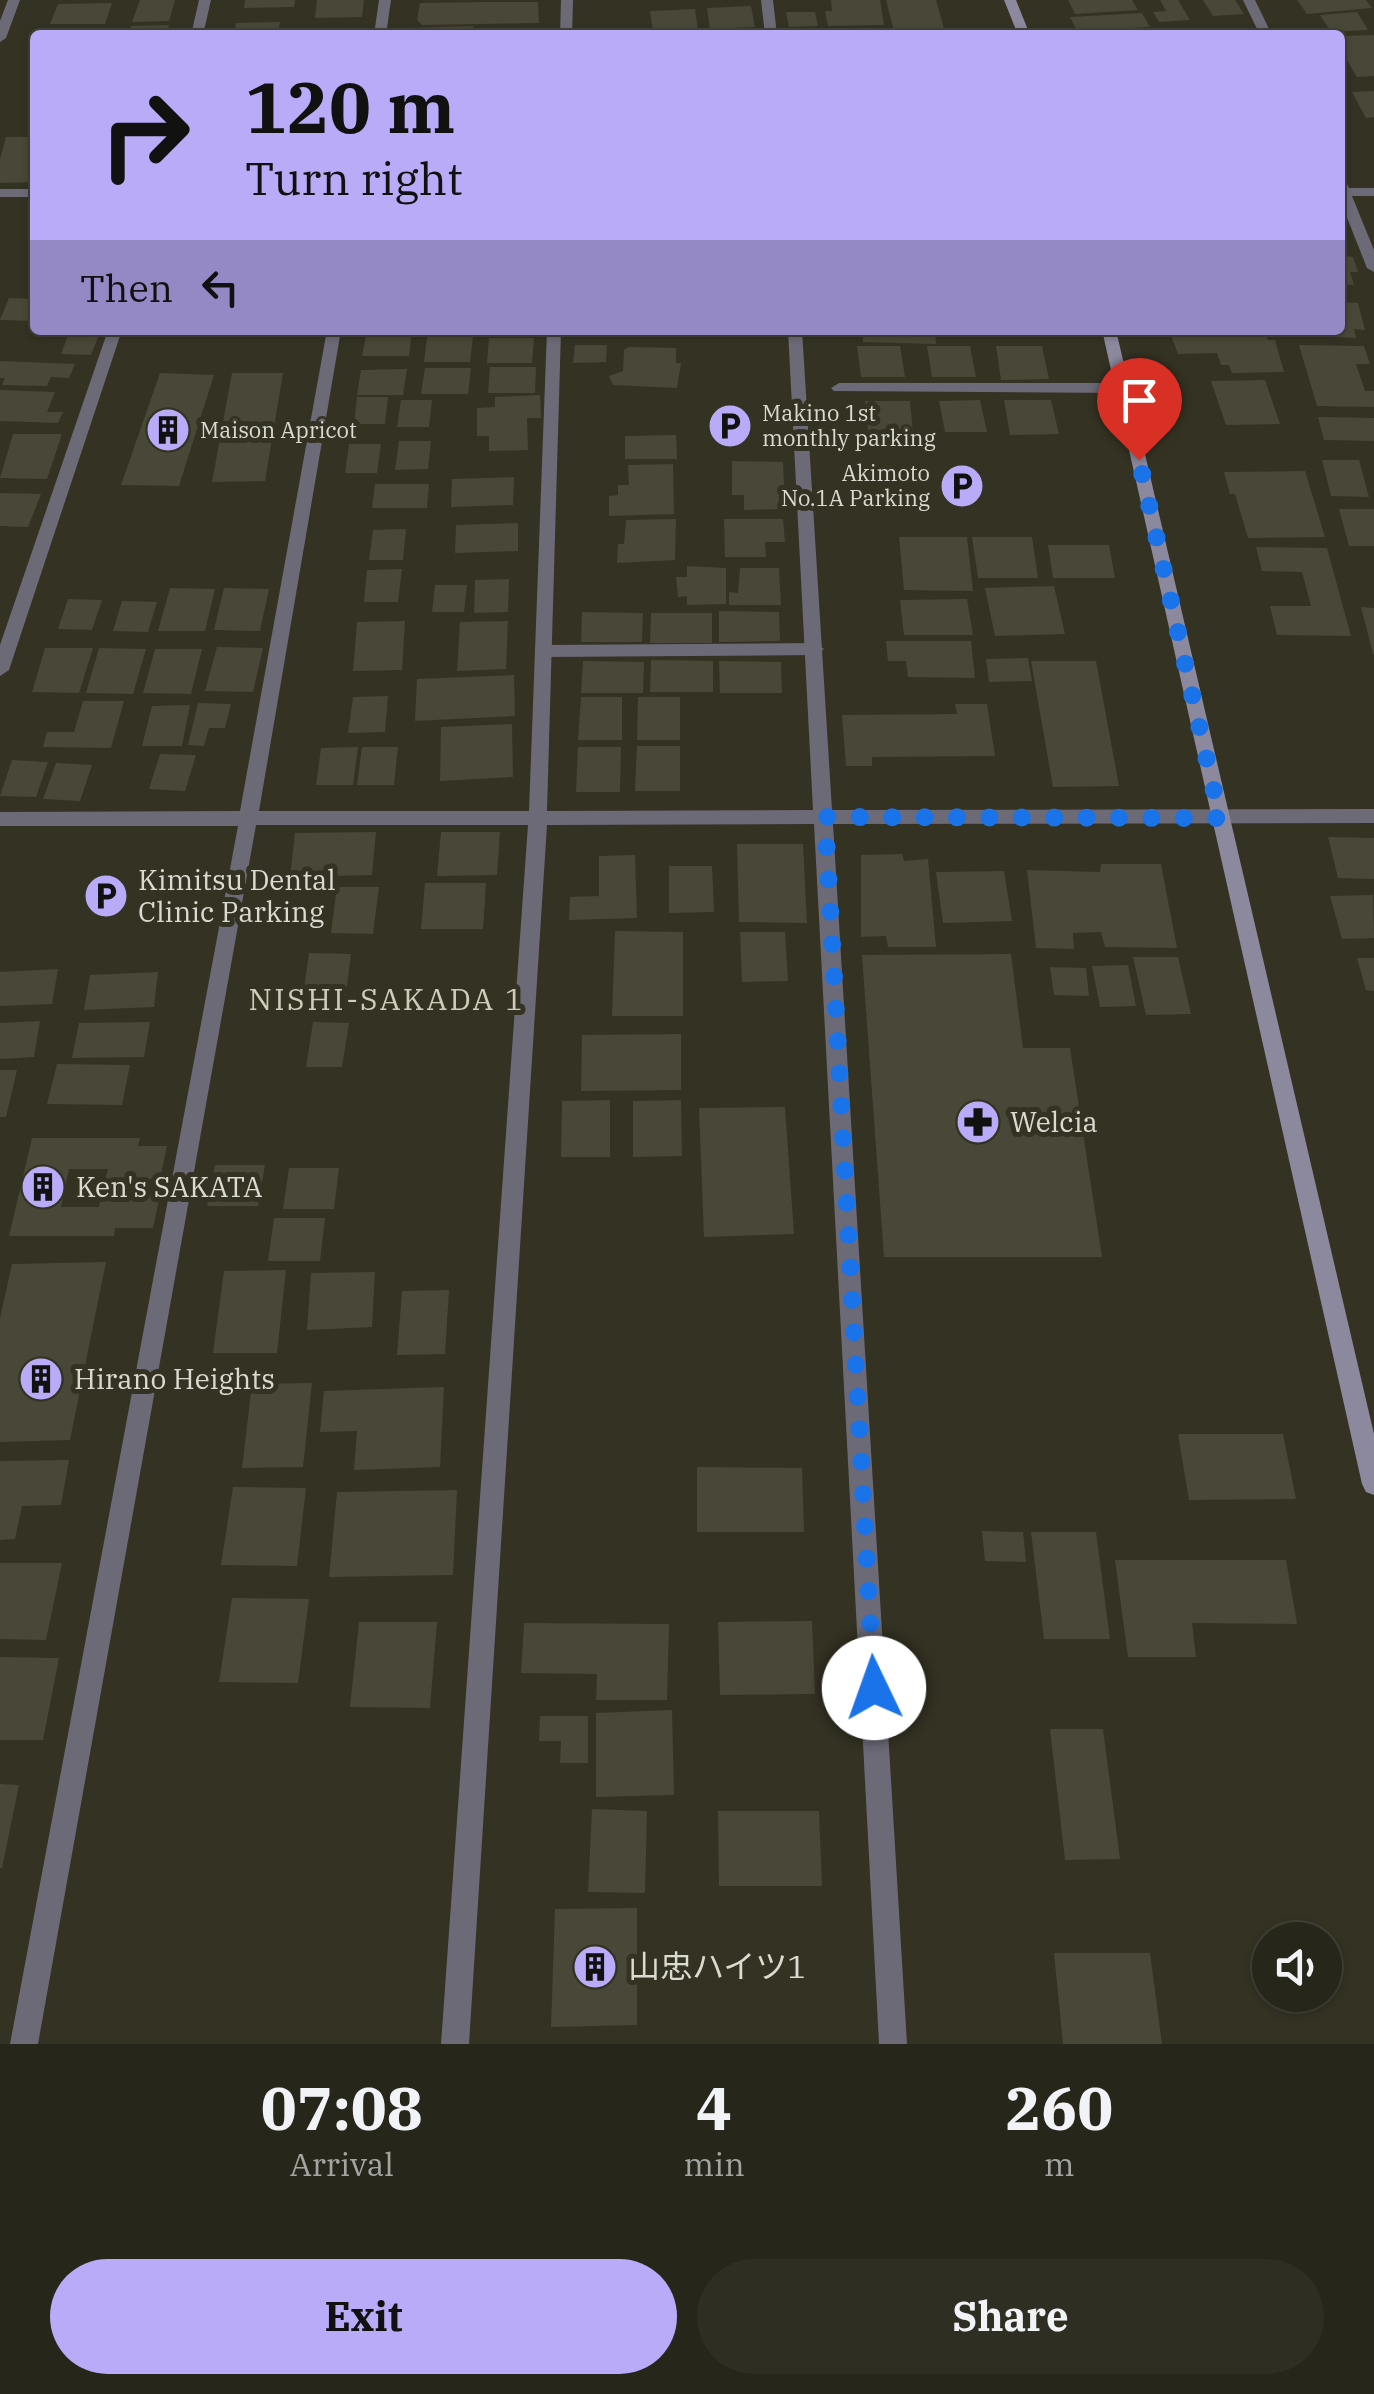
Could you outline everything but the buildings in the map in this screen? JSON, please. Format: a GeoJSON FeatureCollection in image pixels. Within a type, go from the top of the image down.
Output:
{"type":"FeatureCollection","features":[{"type":"Feature","properties":{"kind":"street"},"geometry":{"type":"LineString","coordinates":[[0,38],[14,0]]}},
{"type":"Feature","properties":{"kind":"street"},"geometry":{"type":"LineString","coordinates":[[198,30],[205,0]]}},
{"type":"Feature","properties":{"kind":"street"},"geometry":{"type":"LineString","coordinates":[[381,30],[385,0]]}},
{"type":"Feature","properties":{"kind":"street"},"geometry":{"type":"LineString","coordinates":[[566,30],[568,0]]}},
{"type":"Feature","properties":{"kind":"street"},"geometry":{"type":"LineString","coordinates":[[767,0],[770,30]]}},
{"type":"Feature","properties":{"kind":"street"},"geometry":{"type":"LineString","coordinates":[[1010,0],[1022,30]]}},
{"type":"Feature","properties":{"kind":"street"},"geometry":{"type":"LineString","coordinates":[[1249,0],[1264,30]]}},
{"type":"Feature","properties":{"kind":"street"},"geometry":{"type":"LineString","coordinates":[[1345,189],[1374,192]]}},
{"type":"Feature","properties":{"kind":"street"},"geometry":{"type":"LineString","coordinates":[[0,193],[30,193]]}},
{"type":"Feature","properties":{"kind":"street"},"geometry":{"type":"LineString","coordinates":[[1345,196],[1374,268]]}},
{"type":"Feature","properties":{"kind":"street"},"geometry":{"type":"LineString","coordinates":[[0,670],[112,335]]}},
{"type":"Feature","properties":{"kind":"street"},"geometry":{"type":"LineString","coordinates":[[24,2044],[333,335]]}},
{"type":"Feature","properties":{"kind":"street"},"geometry":{"type":"LineString","coordinates":[[456,2044],[538,818],[554,335]]}},
{"type":"Feature","properties":{"kind":"street"},"geometry":{"type":"LineString","coordinates":[[795,335],[894,2044]]}},
{"type":"Feature","properties":{"kind":"street"},"geometry":{"type":"LineString","coordinates":[[1110,335],[1374,1484]]}},
{"type":"Feature","properties":{"kind":"street"},"geometry":{"type":"LineString","coordinates":[[840,388],[1122,388]]}},
{"type":"Feature","properties":{"kind":"street"},"geometry":{"type":"LineString","coordinates":[[544,651],[815,649]]}},
{"type":"Feature","properties":{"kind":"street"},"geometry":{"type":"LineString","coordinates":[[0,819],[1374,816]]}},
{"type":"Feature","properties":{"kind":"place","name":"Makino 1st monthly parking"},"geometry":{"type":"Point","coordinates":[730,426]}},
{"type":"Feature","properties":{"kind":"place","name":"Maison Apricot"},"geometry":{"type":"Point","coordinates":[168,430]}},
{"type":"Feature","properties":{"kind":"place","name":"Akimoto No.1A Parking"},"geometry":{"type":"Point","coordinates":[962,486]}},
{"type":"Feature","properties":{"kind":"place","name":"Kimitsu Dental Clinic Parking"},"geometry":{"type":"Point","coordinates":[106,896]}},
{"type":"Feature","properties":{"kind":"place","name":"Welcia"},"geometry":{"type":"Point","coordinates":[978,1122]}},
{"type":"Feature","properties":{"kind":"place","name":"Ken's SAKATA"},"geometry":{"type":"Point","coordinates":[43,1187]}},
{"type":"Feature","properties":{"kind":"place","name":"Hirano Heights"},"geometry":{"type":"Point","coordinates":[41,1379]}},
{"type":"Feature","properties":{"kind":"place","name":"山忠ハイツ1"},"geometry":{"type":"Point","coordinates":[595,1967]}},
{"type":"Feature","properties":{"kind":"district","name":"NISHI-SAKADA 1"},"geometry":{"type":"Point","coordinates":[387,1000]}},
{"type":"Feature","properties":{"kind":"route"},"geometry":{"type":"LineString","coordinates":[[874,1688],[825,817],[1220,818],[1139,460]]}}]}
